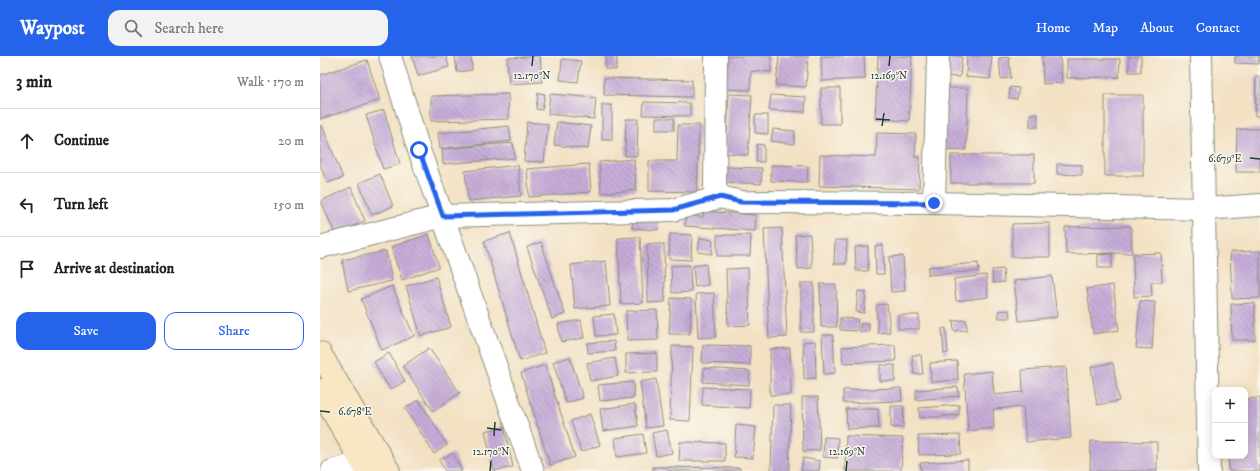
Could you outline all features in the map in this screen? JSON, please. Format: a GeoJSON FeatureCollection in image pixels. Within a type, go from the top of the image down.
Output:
{"type":"FeatureCollection","features":[{"type":"Feature","properties":{"kind":"street"},"geometry":{"type":"LineString","coordinates":[[390,56],[419,150],[534,471]]}},
{"type":"Feature","properties":{"kind":"street"},"geometry":{"type":"LineString","coordinates":[[716,56],[715,187],[720,197]]}},
{"type":"Feature","properties":{"kind":"street"},"geometry":{"type":"LineString","coordinates":[[934,203],[938,56]]}},
{"type":"Feature","properties":{"kind":"street"},"geometry":{"type":"LineString","coordinates":[[1201,56],[1209,471]]}},
{"type":"Feature","properties":{"kind":"street"},"geometry":{"type":"LineString","coordinates":[[320,246],[443,216],[673,210],[720,197],[741,202],[934,203],[1204,209],[1260,205]]}},
{"type":"Feature","properties":{"kind":"street"},"geometry":{"type":"LineString","coordinates":[[320,353],[389,471]]}},
{"type":"Feature","properties":{"kind":"street"},"geometry":{"type":"LineString","coordinates":[[320,390],[364,467],[332,471]]}},
{"type":"Feature","properties":{"kind":"building"},"geometry":{"type":"Polygon","coordinates":[[[412,56],[446,56],[449,67],[418,76],[412,56]]]}},
{"type":"Feature","properties":{"kind":"building"},"geometry":{"type":"Polygon","coordinates":[[[455,56],[471,56],[472,70],[457,72],[455,56]]]}},
{"type":"Feature","properties":{"kind":"building"},"geometry":{"type":"Polygon","coordinates":[[[540,56],[542,82],[509,84],[507,58],[540,56]]]}},
{"type":"Feature","properties":{"kind":"building"},"geometry":{"type":"Polygon","coordinates":[[[606,56],[617,56],[616,70],[605,69],[606,56]]]}},
{"type":"Feature","properties":{"kind":"building"},"geometry":{"type":"Polygon","coordinates":[[[726,56],[771,56],[771,72],[751,71],[750,90],[725,89],[726,56]]]}},
{"type":"Feature","properties":{"kind":"building"},"geometry":{"type":"Polygon","coordinates":[[[779,56],[808,56],[806,87],[776,85],[779,56]]]}},
{"type":"Feature","properties":{"kind":"building"},"geometry":{"type":"Polygon","coordinates":[[[821,56],[864,56],[865,79],[822,81],[821,56]]]}},
{"type":"Feature","properties":{"kind":"building"},"geometry":{"type":"Polygon","coordinates":[[[878,56],[912,56],[909,121],[875,119],[878,56]]]}},
{"type":"Feature","properties":{"kind":"building"},"geometry":{"type":"Polygon","coordinates":[[[945,56],[962,56],[960,77],[943,76],[945,56]]]}},
{"type":"Feature","properties":{"kind":"building"},"geometry":{"type":"Polygon","coordinates":[[[967,56],[992,56],[990,79],[966,77],[967,56]]]}},
{"type":"Feature","properties":{"kind":"building"},"geometry":{"type":"Polygon","coordinates":[[[1042,56],[1060,56],[1062,83],[1043,84],[1042,56]]]}},
{"type":"Feature","properties":{"kind":"building"},"geometry":{"type":"Polygon","coordinates":[[[1129,56],[1141,56],[1141,72],[1129,72],[1129,56]]]}},
{"type":"Feature","properties":{"kind":"building"},"geometry":{"type":"Polygon","coordinates":[[[1235,56],[1259,56],[1258,64],[1235,63],[1235,56]]]}},
{"type":"Feature","properties":{"kind":"building"},"geometry":{"type":"Polygon","coordinates":[[[1009,57],[1011,78],[1001,79],[999,58],[1009,57]]]}},
{"type":"Feature","properties":{"kind":"building"},"geometry":{"type":"Polygon","coordinates":[[[562,59],[581,61],[578,82],[560,80],[562,59]]]}},
{"type":"Feature","properties":{"kind":"building"},"geometry":{"type":"Polygon","coordinates":[[[1067,59],[1120,59],[1119,77],[1067,78],[1067,59]]]}},
{"type":"Feature","properties":{"kind":"building"},"geometry":{"type":"Polygon","coordinates":[[[367,60],[380,100],[320,119],[320,75],[367,60]]]}},
{"type":"Feature","properties":{"kind":"building"},"geometry":{"type":"Polygon","coordinates":[[[1256,76],[1260,76],[1260,116],[1255,116],[1256,76]]]}},
{"type":"Feature","properties":{"kind":"building"},"geometry":{"type":"Polygon","coordinates":[[[604,78],[692,80],[692,97],[604,95],[604,78]]]}},
{"type":"Feature","properties":{"kind":"building"},"geometry":{"type":"Polygon","coordinates":[[[1010,87],[1019,88],[1017,99],[1009,98],[1010,87]]]}},
{"type":"Feature","properties":{"kind":"building"},"geometry":{"type":"Polygon","coordinates":[[[821,88],[840,88],[840,124],[821,124],[821,88]]]}},
{"type":"Feature","properties":{"kind":"building"},"geometry":{"type":"Polygon","coordinates":[[[942,88],[968,88],[966,150],[940,149],[942,88]]]}},
{"type":"Feature","properties":{"kind":"building"},"geometry":{"type":"Polygon","coordinates":[[[538,93],[545,94],[542,110],[536,109],[538,93]]]}},
{"type":"Feature","properties":{"kind":"building"},"geometry":{"type":"Polygon","coordinates":[[[508,94],[509,119],[431,121],[431,96],[508,94]]]}},
{"type":"Feature","properties":{"kind":"building"},"geometry":{"type":"Polygon","coordinates":[[[550,94],[596,98],[594,119],[548,114],[550,94]]]}},
{"type":"Feature","properties":{"kind":"building"},"geometry":{"type":"Polygon","coordinates":[[[729,94],[752,95],[748,155],[726,153],[729,94]]]}},
{"type":"Feature","properties":{"kind":"building"},"geometry":{"type":"Polygon","coordinates":[[[771,95],[806,97],[805,112],[769,110],[771,95]]]}},
{"type":"Feature","properties":{"kind":"building"},"geometry":{"type":"Polygon","coordinates":[[[1105,95],[1143,95],[1143,176],[1105,176],[1105,95]]]}},
{"type":"Feature","properties":{"kind":"building"},"geometry":{"type":"Polygon","coordinates":[[[644,102],[690,103],[690,116],[643,115],[644,102]]]}},
{"type":"Feature","properties":{"kind":"building"},"geometry":{"type":"Polygon","coordinates":[[[602,105],[612,105],[612,140],[602,140],[602,105]]]}},
{"type":"Feature","properties":{"kind":"building"},"geometry":{"type":"Polygon","coordinates":[[[384,110],[400,164],[383,169],[366,115],[384,110]]]}},
{"type":"Feature","properties":{"kind":"building"},"geometry":{"type":"Polygon","coordinates":[[[1030,114],[1038,114],[1038,127],[1030,127],[1030,114]]]}},
{"type":"Feature","properties":{"kind":"building"},"geometry":{"type":"Polygon","coordinates":[[[755,115],[768,115],[768,134],[755,133],[755,115]]]}},
{"type":"Feature","properties":{"kind":"building"},"geometry":{"type":"Polygon","coordinates":[[[656,118],[674,118],[674,130],[656,130],[656,118]]]}},
{"type":"Feature","properties":{"kind":"building"},"geometry":{"type":"Polygon","coordinates":[[[626,119],[638,119],[637,156],[625,156],[626,119]]]}},
{"type":"Feature","properties":{"kind":"building"},"geometry":{"type":"Polygon","coordinates":[[[527,122],[548,124],[544,162],[524,161],[527,122]]]}},
{"type":"Feature","properties":{"kind":"building"},"geometry":{"type":"Polygon","coordinates":[[[557,122],[591,126],[588,149],[554,145],[557,122]]]}},
{"type":"Feature","properties":{"kind":"building"},"geometry":{"type":"Polygon","coordinates":[[[322,125],[343,178],[327,183],[320,164],[320,126],[322,125]]]}},
{"type":"Feature","properties":{"kind":"building"},"geometry":{"type":"Polygon","coordinates":[[[678,125],[699,125],[697,192],[649,191],[649,161],[677,161],[678,125]]]}},
{"type":"Feature","properties":{"kind":"building"},"geometry":{"type":"Polygon","coordinates":[[[509,126],[511,141],[440,149],[438,133],[509,126]]]}},
{"type":"Feature","properties":{"kind":"building"},"geometry":{"type":"Polygon","coordinates":[[[773,129],[795,131],[794,144],[771,141],[773,129]]]}},
{"type":"Feature","properties":{"kind":"building"},"geometry":{"type":"Polygon","coordinates":[[[1237,129],[1260,129],[1260,172],[1236,172],[1237,129]]]}},
{"type":"Feature","properties":{"kind":"building"},"geometry":{"type":"Polygon","coordinates":[[[877,133],[916,134],[915,157],[920,157],[919,189],[819,186],[820,155],[876,157],[877,133]]]}},
{"type":"Feature","properties":{"kind":"building"},"geometry":{"type":"Polygon","coordinates":[[[513,143],[515,158],[443,164],[442,149],[513,143]]]}},
{"type":"Feature","properties":{"kind":"building"},"geometry":{"type":"Polygon","coordinates":[[[757,144],[764,145],[764,162],[756,162],[757,144]]]}},
{"type":"Feature","properties":{"kind":"building"},"geometry":{"type":"Polygon","coordinates":[[[951,155],[1034,155],[1034,183],[951,183],[951,155]]]}},
{"type":"Feature","properties":{"kind":"building"},"geometry":{"type":"Polygon","coordinates":[[[634,159],[636,190],[601,193],[599,162],[634,159]]]}},
{"type":"Feature","properties":{"kind":"building"},"geometry":{"type":"Polygon","coordinates":[[[589,164],[591,192],[529,197],[527,169],[589,164]]]}},
{"type":"Feature","properties":{"kind":"building"},"geometry":{"type":"Polygon","coordinates":[[[1057,164],[1082,165],[1082,175],[1057,174],[1057,164]]]}},
{"type":"Feature","properties":{"kind":"building"},"geometry":{"type":"Polygon","coordinates":[[[518,165],[521,196],[468,201],[465,171],[518,165]]]}},
{"type":"Feature","properties":{"kind":"building"},"geometry":{"type":"Polygon","coordinates":[[[771,165],[808,166],[807,182],[771,181],[771,165]]]}},
{"type":"Feature","properties":{"kind":"building"},"geometry":{"type":"Polygon","coordinates":[[[725,167],[762,168],[761,184],[724,182],[725,167]]]}},
{"type":"Feature","properties":{"kind":"building"},"geometry":{"type":"Polygon","coordinates":[[[380,174],[393,206],[372,215],[359,183],[380,174]]]}},
{"type":"Feature","properties":{"kind":"building"},"geometry":{"type":"Polygon","coordinates":[[[351,187],[365,221],[335,234],[321,201],[351,187]]]}},
{"type":"Feature","properties":{"kind":"building"},"geometry":{"type":"Polygon","coordinates":[[[703,211],[756,215],[755,231],[685,226],[686,216],[703,217],[703,211]]]}},
{"type":"Feature","properties":{"kind":"building"},"geometry":{"type":"Polygon","coordinates":[[[633,217],[659,219],[658,230],[632,228],[633,217]]]}},
{"type":"Feature","properties":{"kind":"building"},"geometry":{"type":"Polygon","coordinates":[[[1050,223],[1050,257],[1012,257],[1012,224],[1050,223]]]}},
{"type":"Feature","properties":{"kind":"building"},"geometry":{"type":"Polygon","coordinates":[[[1131,226],[1132,253],[1066,254],[1065,227],[1131,226]]]}},
{"type":"Feature","properties":{"kind":"building"},"geometry":{"type":"Polygon","coordinates":[[[782,228],[787,337],[769,338],[764,229],[782,228]]]}},
{"type":"Feature","properties":{"kind":"building"},"geometry":{"type":"Polygon","coordinates":[[[510,233],[545,353],[520,361],[484,241],[510,233]]]}},
{"type":"Feature","properties":{"kind":"building"},"geometry":{"type":"Polygon","coordinates":[[[429,234],[439,267],[402,280],[391,247],[429,234]]]}},
{"type":"Feature","properties":{"kind":"building"},"geometry":{"type":"Polygon","coordinates":[[[670,234],[692,235],[691,260],[669,259],[670,234]]]}},
{"type":"Feature","properties":{"kind":"building"},"geometry":{"type":"Polygon","coordinates":[[[810,234],[812,268],[798,269],[795,235],[810,234]]]}},
{"type":"Feature","properties":{"kind":"building"},"geometry":{"type":"Polygon","coordinates":[[[717,235],[751,235],[750,256],[717,256],[717,235]]]}},
{"type":"Feature","properties":{"kind":"building"},"geometry":{"type":"Polygon","coordinates":[[[640,237],[643,303],[621,304],[618,238],[640,237]]]}},
{"type":"Feature","properties":{"kind":"building"},"geometry":{"type":"Polygon","coordinates":[[[700,238],[713,240],[712,254],[698,252],[700,238]]]}},
{"type":"Feature","properties":{"kind":"building"},"geometry":{"type":"Polygon","coordinates":[[[835,240],[847,240],[846,264],[834,264],[835,240]]]}},
{"type":"Feature","properties":{"kind":"building"},"geometry":{"type":"Polygon","coordinates":[[[541,242],[565,314],[552,319],[527,247],[541,242]]]}},
{"type":"Feature","properties":{"kind":"building"},"geometry":{"type":"Polygon","coordinates":[[[647,244],[664,244],[665,302],[648,303],[647,244]]]}},
{"type":"Feature","properties":{"kind":"building"},"geometry":{"type":"Polygon","coordinates":[[[883,245],[884,274],[876,274],[875,246],[883,245]]]}},
{"type":"Feature","properties":{"kind":"building"},"geometry":{"type":"Polygon","coordinates":[[[868,246],[868,271],[856,271],[855,247],[868,246]]]}},
{"type":"Feature","properties":{"kind":"building"},"geometry":{"type":"Polygon","coordinates":[[[386,251],[392,281],[348,291],[342,260],[386,251]]]}},
{"type":"Feature","properties":{"kind":"building"},"geometry":{"type":"Polygon","coordinates":[[[1260,251],[1260,298],[1232,299],[1230,252],[1260,251]]]}},
{"type":"Feature","properties":{"kind":"building"},"geometry":{"type":"Polygon","coordinates":[[[1161,253],[1162,282],[1151,282],[1152,296],[1134,297],[1133,254],[1161,253]]]}},
{"type":"Feature","properties":{"kind":"building"},"geometry":{"type":"Polygon","coordinates":[[[1112,254],[1112,268],[1098,268],[1098,255],[1112,254]]]}},
{"type":"Feature","properties":{"kind":"building"},"geometry":{"type":"Polygon","coordinates":[[[903,256],[905,291],[891,292],[889,257],[903,256]]]}},
{"type":"Feature","properties":{"kind":"building"},"geometry":{"type":"Polygon","coordinates":[[[606,261],[610,306],[575,309],[571,265],[606,261]]]}},
{"type":"Feature","properties":{"kind":"building"},"geometry":{"type":"Polygon","coordinates":[[[978,263],[979,271],[928,275],[928,267],[978,263]]]}},
{"type":"Feature","properties":{"kind":"building"},"geometry":{"type":"Polygon","coordinates":[[[706,264],[708,285],[695,287],[693,266],[706,264]]]}},
{"type":"Feature","properties":{"kind":"building"},"geometry":{"type":"Polygon","coordinates":[[[690,265],[691,292],[672,293],[671,266],[690,265]]]}},
{"type":"Feature","properties":{"kind":"building"},"geometry":{"type":"Polygon","coordinates":[[[748,268],[750,325],[728,326],[726,269],[748,268]]]}},
{"type":"Feature","properties":{"kind":"building"},"geometry":{"type":"Polygon","coordinates":[[[1003,269],[1004,282],[993,283],[992,270],[1003,269]]]}},
{"type":"Feature","properties":{"kind":"building"},"geometry":{"type":"Polygon","coordinates":[[[986,275],[988,297],[956,301],[954,279],[986,275]]]}},
{"type":"Feature","properties":{"kind":"building"},"geometry":{"type":"Polygon","coordinates":[[[1052,276],[1057,317],[1019,321],[1014,281],[1052,276]]]}},
{"type":"Feature","properties":{"kind":"building"},"geometry":{"type":"Polygon","coordinates":[[[436,277],[451,327],[421,336],[406,286],[436,277]]]}},
{"type":"Feature","properties":{"kind":"building"},"geometry":{"type":"Polygon","coordinates":[[[801,283],[814,283],[814,332],[801,332],[801,283]]]}},
{"type":"Feature","properties":{"kind":"building"},"geometry":{"type":"Polygon","coordinates":[[[820,284],[836,284],[837,327],[821,327],[820,284]]]}},
{"type":"Feature","properties":{"kind":"building"},"geometry":{"type":"Polygon","coordinates":[[[1113,285],[1119,330],[1093,334],[1087,289],[1113,285]]]}},
{"type":"Feature","properties":{"kind":"building"},"geometry":{"type":"Polygon","coordinates":[[[392,286],[414,336],[382,350],[361,299],[392,286]]]}},
{"type":"Feature","properties":{"kind":"building"},"geometry":{"type":"Polygon","coordinates":[[[858,291],[866,292],[864,313],[856,312],[858,291]]]}},
{"type":"Feature","properties":{"kind":"building"},"geometry":{"type":"Polygon","coordinates":[[[714,293],[716,337],[698,338],[696,294],[714,293]]]}},
{"type":"Feature","properties":{"kind":"building"},"geometry":{"type":"Polygon","coordinates":[[[671,298],[691,299],[690,334],[669,334],[671,298]]]}},
{"type":"Feature","properties":{"kind":"building"},"geometry":{"type":"Polygon","coordinates":[[[1140,301],[1155,302],[1152,349],[1136,348],[1140,301]]]}},
{"type":"Feature","properties":{"kind":"building"},"geometry":{"type":"Polygon","coordinates":[[[1255,303],[1255,340],[1232,340],[1231,304],[1255,303]]]}},
{"type":"Feature","properties":{"kind":"building"},"geometry":{"type":"Polygon","coordinates":[[[887,304],[890,332],[878,333],[876,305],[887,304]]]}},
{"type":"Feature","properties":{"kind":"building"},"geometry":{"type":"Polygon","coordinates":[[[657,310],[658,340],[627,341],[626,311],[657,310]]]}},
{"type":"Feature","properties":{"kind":"building"},"geometry":{"type":"Polygon","coordinates":[[[1009,310],[1010,318],[999,318],[998,311],[1009,310]]]}},
{"type":"Feature","properties":{"kind":"building"},"geometry":{"type":"Polygon","coordinates":[[[614,314],[616,335],[596,336],[594,316],[614,314]]]}},
{"type":"Feature","properties":{"kind":"building"},"geometry":{"type":"Polygon","coordinates":[[[898,315],[919,315],[919,329],[898,329],[898,315]]]}},
{"type":"Feature","properties":{"kind":"building"},"geometry":{"type":"Polygon","coordinates":[[[840,318],[858,319],[857,331],[840,330],[840,318]]]}},
{"type":"Feature","properties":{"kind":"building"},"geometry":{"type":"Polygon","coordinates":[[[581,320],[584,338],[561,342],[558,324],[581,320]]]}},
{"type":"Feature","properties":{"kind":"building"},"geometry":{"type":"Polygon","coordinates":[[[966,320],[967,330],[954,331],[953,321],[966,320]]]}},
{"type":"Feature","properties":{"kind":"building"},"geometry":{"type":"Polygon","coordinates":[[[869,323],[869,332],[860,332],[860,324],[869,323]]]}},
{"type":"Feature","properties":{"kind":"building"},"geometry":{"type":"Polygon","coordinates":[[[946,328],[948,353],[944,354],[942,329],[946,328]]]}},
{"type":"Feature","properties":{"kind":"building"},"geometry":{"type":"Polygon","coordinates":[[[822,335],[833,335],[835,373],[824,374],[822,335]]]}},
{"type":"Feature","properties":{"kind":"building"},"geometry":{"type":"Polygon","coordinates":[[[614,341],[615,351],[588,353],[587,343],[614,341]]]}},
{"type":"Feature","properties":{"kind":"building"},"geometry":{"type":"Polygon","coordinates":[[[815,341],[816,378],[804,379],[803,342],[815,341]]]}},
{"type":"Feature","properties":{"kind":"building"},"geometry":{"type":"Polygon","coordinates":[[[703,345],[750,346],[750,365],[702,363],[703,345]]]}},
{"type":"Feature","properties":{"kind":"building"},"geometry":{"type":"Polygon","coordinates":[[[895,345],[896,361],[843,363],[842,347],[895,345]]]}},
{"type":"Feature","properties":{"kind":"building"},"geometry":{"type":"Polygon","coordinates":[[[672,346],[693,347],[690,421],[670,420],[672,346]]]}},
{"type":"Feature","properties":{"kind":"building"},"geometry":{"type":"Polygon","coordinates":[[[429,348],[460,393],[433,411],[403,366],[429,348]]]}},
{"type":"Feature","properties":{"kind":"building"},"geometry":{"type":"Polygon","coordinates":[[[790,348],[791,395],[770,395],[770,349],[790,348]]]}},
{"type":"Feature","properties":{"kind":"building"},"geometry":{"type":"Polygon","coordinates":[[[389,353],[405,381],[390,390],[374,362],[389,353]]]}},
{"type":"Feature","properties":{"kind":"building"},"geometry":{"type":"Polygon","coordinates":[[[657,353],[657,372],[626,373],[626,354],[657,353]]]}},
{"type":"Feature","properties":{"kind":"building"},"geometry":{"type":"Polygon","coordinates":[[[912,355],[921,355],[923,374],[914,374],[912,355]]]}},
{"type":"Feature","properties":{"kind":"building"},"geometry":{"type":"Polygon","coordinates":[[[570,357],[583,398],[566,403],[553,362],[570,357]]]}},
{"type":"Feature","properties":{"kind":"building"},"geometry":{"type":"Polygon","coordinates":[[[615,358],[618,376],[590,381],[587,363],[615,358]]]}},
{"type":"Feature","properties":{"kind":"building"},"geometry":{"type":"Polygon","coordinates":[[[957,361],[958,380],[931,382],[930,363],[957,361]]]}},
{"type":"Feature","properties":{"kind":"building"},"geometry":{"type":"Polygon","coordinates":[[[1113,363],[1119,401],[1097,405],[1091,367],[1113,363]]]}},
{"type":"Feature","properties":{"kind":"building"},"geometry":{"type":"Polygon","coordinates":[[[545,365],[575,457],[550,465],[521,373],[545,365]]]}},
{"type":"Feature","properties":{"kind":"building"},"geometry":{"type":"Polygon","coordinates":[[[880,365],[895,365],[895,381],[880,381],[880,365]]]}},
{"type":"Feature","properties":{"kind":"building"},"geometry":{"type":"Polygon","coordinates":[[[1066,367],[1071,438],[1026,442],[1023,407],[993,409],[994,428],[968,431],[964,374],[992,371],[994,395],[1023,392],[1022,370],[1066,367]]]}},
{"type":"Feature","properties":{"kind":"building"},"geometry":{"type":"Polygon","coordinates":[[[704,368],[750,371],[749,385],[703,382],[704,368]]]}},
{"type":"Feature","properties":{"kind":"building"},"geometry":{"type":"Polygon","coordinates":[[[656,379],[663,426],[646,428],[640,382],[656,379]]]}},
{"type":"Feature","properties":{"kind":"building"},"geometry":{"type":"Polygon","coordinates":[[[633,382],[634,398],[600,401],[598,385],[633,382]]]}},
{"type":"Feature","properties":{"kind":"building"},"geometry":{"type":"Polygon","coordinates":[[[703,387],[750,389],[749,408],[702,405],[703,387]]]}},
{"type":"Feature","properties":{"kind":"building"},"geometry":{"type":"Polygon","coordinates":[[[958,387],[959,396],[916,400],[916,390],[958,387]]]}},
{"type":"Feature","properties":{"kind":"building"},"geometry":{"type":"Polygon","coordinates":[[[901,388],[902,401],[843,403],[843,390],[901,388]]]}},
{"type":"Feature","properties":{"kind":"building"},"geometry":{"type":"Polygon","coordinates":[[[802,397],[818,397],[820,450],[803,451],[802,397]]]}},
{"type":"Feature","properties":{"kind":"building"},"geometry":{"type":"Polygon","coordinates":[[[1260,398],[1260,471],[1229,471],[1228,459],[1248,459],[1248,399],[1260,398]]]}},
{"type":"Feature","properties":{"kind":"building"},"geometry":{"type":"Polygon","coordinates":[[[419,400],[447,445],[434,454],[405,408],[419,400]]]}},
{"type":"Feature","properties":{"kind":"building"},"geometry":{"type":"Polygon","coordinates":[[[635,404],[638,426],[603,431],[600,409],[635,404]]]}},
{"type":"Feature","properties":{"kind":"building"},"geometry":{"type":"Polygon","coordinates":[[[773,405],[791,405],[789,471],[771,471],[773,405]]]}},
{"type":"Feature","properties":{"kind":"building"},"geometry":{"type":"Polygon","coordinates":[[[959,405],[959,415],[920,418],[919,408],[959,405]]]}},
{"type":"Feature","properties":{"kind":"building"},"geometry":{"type":"Polygon","coordinates":[[[891,406],[904,406],[903,428],[891,427],[891,406]]]}},
{"type":"Feature","properties":{"kind":"building"},"geometry":{"type":"Polygon","coordinates":[[[846,409],[878,409],[879,428],[847,429],[846,409]]]}},
{"type":"Feature","properties":{"kind":"building"},"geometry":{"type":"Polygon","coordinates":[[[590,414],[600,445],[581,452],[571,421],[590,414]]]}},
{"type":"Feature","properties":{"kind":"building"},"geometry":{"type":"Polygon","coordinates":[[[736,425],[756,427],[753,458],[734,457],[736,425]]]}},
{"type":"Feature","properties":{"kind":"building"},"geometry":{"type":"Polygon","coordinates":[[[504,427],[513,467],[494,471],[485,431],[504,427]]]}},
{"type":"Feature","properties":{"kind":"building"},"geometry":{"type":"Polygon","coordinates":[[[667,430],[672,453],[656,456],[652,433],[667,430]]]}},
{"type":"Feature","properties":{"kind":"building"},"geometry":{"type":"Polygon","coordinates":[[[643,434],[646,453],[617,457],[615,438],[643,434]]]}},
{"type":"Feature","properties":{"kind":"building"},"geometry":{"type":"Polygon","coordinates":[[[960,435],[961,454],[919,455],[918,436],[960,435]]]}},
{"type":"Feature","properties":{"kind":"building"},"geometry":{"type":"Polygon","coordinates":[[[846,436],[903,438],[901,471],[845,471],[846,436]]]}},
{"type":"Feature","properties":{"kind":"building"},"geometry":{"type":"Polygon","coordinates":[[[824,437],[838,438],[837,458],[823,457],[824,437]]]}},
{"type":"Feature","properties":{"kind":"building"},"geometry":{"type":"Polygon","coordinates":[[[1091,441],[1157,442],[1157,471],[1090,471],[1091,441]]]}},
{"type":"Feature","properties":{"kind":"building"},"geometry":{"type":"Polygon","coordinates":[[[680,442],[725,443],[725,461],[679,461],[680,442]]]}},
{"type":"Feature","properties":{"kind":"building"},"geometry":{"type":"Polygon","coordinates":[[[453,453],[462,471],[445,471],[439,460],[453,453]]]}},
{"type":"Feature","properties":{"kind":"building"},"geometry":{"type":"Polygon","coordinates":[[[803,458],[820,461],[819,471],[801,471],[803,458]]]}},
{"type":"Feature","properties":{"kind":"building"},"geometry":{"type":"Polygon","coordinates":[[[968,460],[968,471],[921,471],[920,463],[968,460]]]}},
{"type":"Feature","properties":{"kind":"building"},"geometry":{"type":"Polygon","coordinates":[[[653,467],[740,468],[740,471],[653,471],[653,467]]]}},
{"type":"Feature","properties":{"kind":"route"},"geometry":{"type":"LineString","coordinates":[[419,150],[443,216],[673,210],[720,197],[741,202],[934,203]]}}]}
